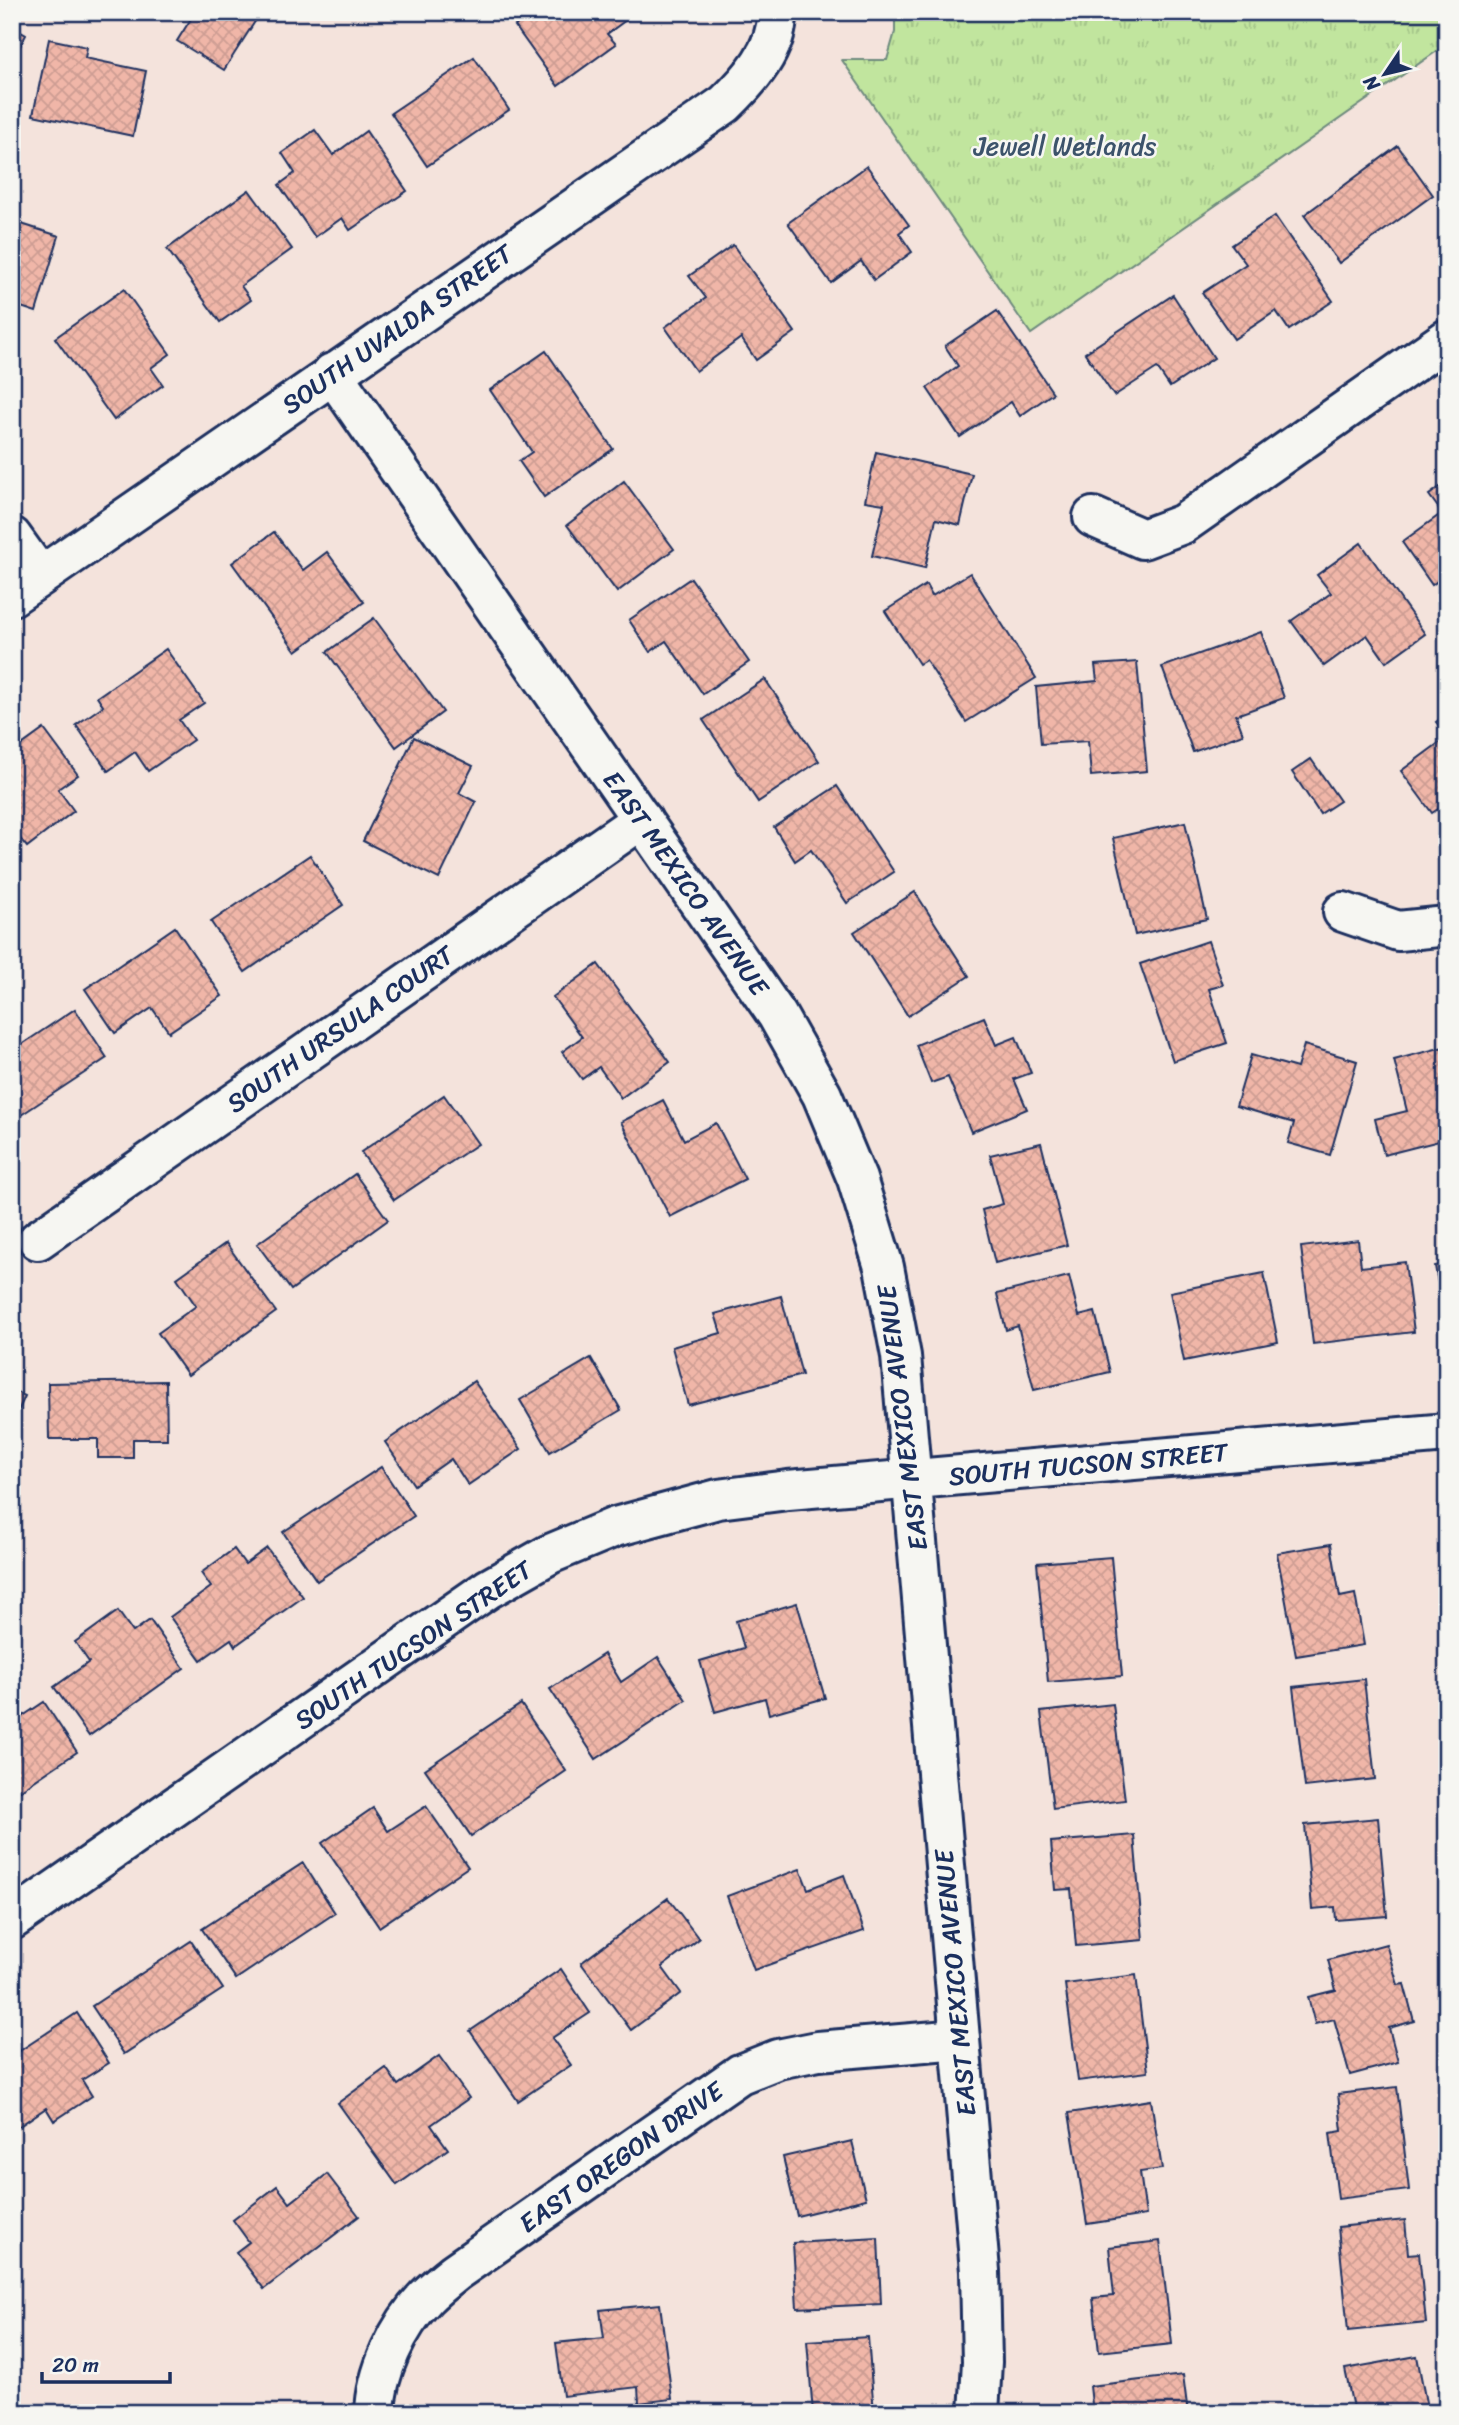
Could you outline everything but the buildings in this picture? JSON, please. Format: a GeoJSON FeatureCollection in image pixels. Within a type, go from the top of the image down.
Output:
{"type":"FeatureCollection","features":[{"type":"Feature","properties":{"kind":"street","name":"SOUTH UVALDA STREET"},"geometry":{"type":"LineString","coordinates":[[26,586],[724,104],[744,86],[760,65],[773,30]]}},
{"type":"Feature","properties":{"kind":"street"},"geometry":{"type":"LineString","coordinates":[[1093,517],[1143,539],[1184,524],[1447,339]]}},
{"type":"Feature","properties":{"kind":"street","name":"EAST MEXICO AVENUE"},"geometry":{"type":"LineString","coordinates":[[332,373],[777,1015],[822,1095],[857,1179],[884,1267],[901,1356],[980,2271],[982,2362],[979,2413]]}},
{"type":"Feature","properties":{"kind":"street"},"geometry":{"type":"LineString","coordinates":[[12,537],[26,586]]}},
{"type":"Feature","properties":{"kind":"street","name":"SOUTH URSULA COURT"},"geometry":{"type":"LineString","coordinates":[[38,1240],[642,819]]}},
{"type":"Feature","properties":{"kind":"street"},"geometry":{"type":"LineString","coordinates":[[1343,912],[1398,931],[1447,926]]}},
{"type":"Feature","properties":{"kind":"street","name":"SOUTH TUCSON STREET"},"geometry":{"type":"LineString","coordinates":[[12,1920],[488,1589],[550,1555],[615,1527],[718,1499],[788,1490],[1447,1433]]}},
{"type":"Feature","properties":{"kind":"street","name":"EAST OREGON DRIVE"},"geometry":{"type":"LineString","coordinates":[[375,2413],[384,2368],[401,2331],[425,2298],[455,2272],[740,2074],[778,2059],[818,2051],[960,2039]]}},
{"type":"Feature","properties":{"kind":"green space","name":"Jewell Wetlands"},"geometry":{"type":"Polygon","coordinates":[[[895,12],[1447,12],[1447,44],[1031,334],[842,60],[887,60],[895,32],[895,12]]]}}]}
